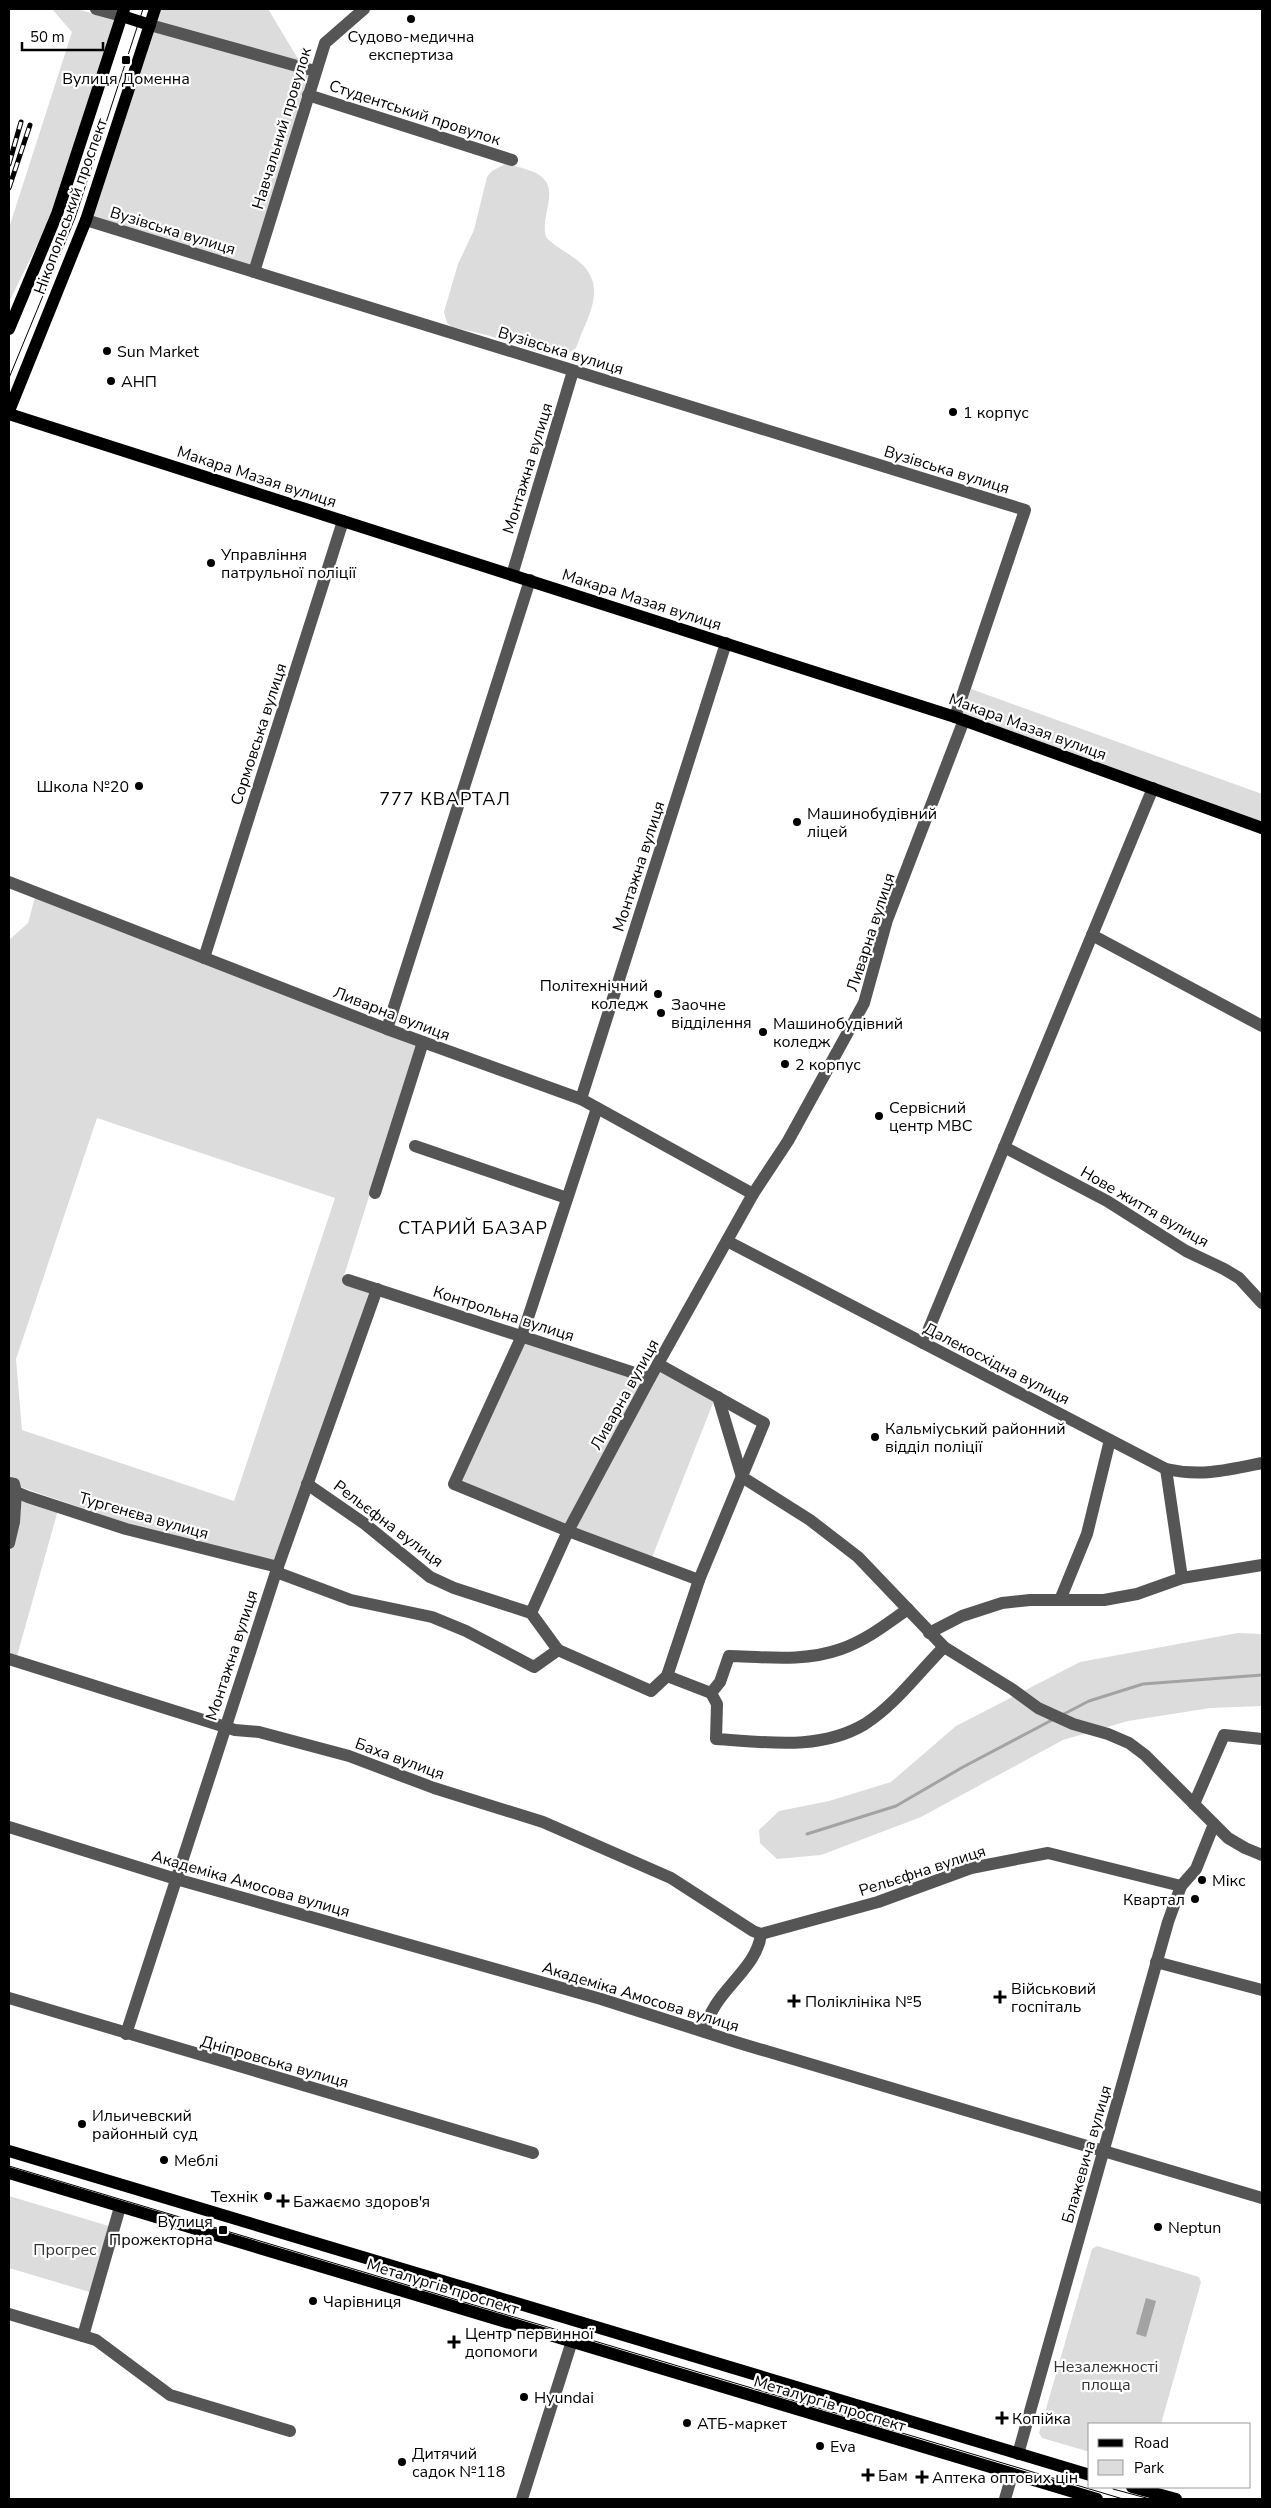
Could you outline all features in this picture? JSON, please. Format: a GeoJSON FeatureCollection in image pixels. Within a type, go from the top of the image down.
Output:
{"type":"FeatureCollection","features":[{"type":"Feature","properties":{"kind":"main road","name":"Нікопольський проспект"},"geometry":{"type":"LineString","coordinates":[[9,412],[86,220],[155,9]]}},
{"type":"Feature","properties":{"kind":"main road"},"geometry":{"type":"LineString","coordinates":[[123,12],[150,25]]}},
{"type":"Feature","properties":{"kind":"main road","name":"Нікопольський проспект"},"geometry":{"type":"LineString","coordinates":[[9,329],[57,214],[123,12]]}},
{"type":"Feature","properties":{"kind":"main road","name":"Макара Мазая вулиця"},"geometry":{"type":"LineString","coordinates":[[9,412],[960,718],[1262,828]]}},
{"type":"Feature","properties":{"kind":"main road","name":"Металургів проспект"},"geometry":{"type":"LineString","coordinates":[[9,2151],[1088,2474]]}},
{"type":"Feature","properties":{"kind":"main road","name":"Металургів проспект"},"geometry":{"type":"LineString","coordinates":[[9,2173],[1097,2499]]}},
{"type":"Feature","properties":{"kind":"main road"},"geometry":{"type":"LineString","coordinates":[[120,2206],[126,2186]]}},
{"type":"Feature","properties":{"kind":"main road"},"geometry":{"type":"LineString","coordinates":[[572,2341],[579,2321]]}},
{"type":"Feature","properties":{"kind":"main road","name":"Блажевича вулиця"},"geometry":{"type":"LineString","coordinates":[[1012,2475],[1018,2454]]}},
{"type":"Feature","properties":{"kind":"main road"},"geometry":{"type":"LineString","coordinates":[[1136,2488],[1176,2499]]}},
{"type":"Feature","properties":{"kind":"street"},"geometry":{"type":"LineString","coordinates":[[96,9],[123,12]]}},
{"type":"Feature","properties":{"kind":"street","name":"Навчальний провулок"},"geometry":{"type":"LineString","coordinates":[[254,272],[325,43],[364,9]]}},
{"type":"Feature","properties":{"kind":"street"},"geometry":{"type":"LineString","coordinates":[[150,25],[315,71]]}},
{"type":"Feature","properties":{"kind":"street","name":"Студентський провулок"},"geometry":{"type":"LineString","coordinates":[[308,95],[512,160]]}},
{"type":"Feature","properties":{"kind":"street","name":"Вузівська вулиця"},"geometry":{"type":"LineString","coordinates":[[86,220],[1025,510]]}},
{"type":"Feature","properties":{"kind":"street","name":"Монтажна вулиця"},"geometry":{"type":"LineString","coordinates":[[512,575],[573,371]]}},
{"type":"Feature","properties":{"kind":"street","name":"Ливарна вулиця"},"geometry":{"type":"LineString","coordinates":[[531,1613],[568,1531],[650,1378],[753,1194],[788,1141],[864,1004],[887,920],[960,718],[1025,510]]}},
{"type":"Feature","properties":{"kind":"street","name":"Сормовська вулиця"},"geometry":{"type":"LineString","coordinates":[[204,958],[343,521]]}},
{"type":"Feature","properties":{"kind":"street"},"geometry":{"type":"LineString","coordinates":[[387,1029],[530,580]]}},
{"type":"Feature","properties":{"kind":"street","name":"Монтажна вулиця"},"geometry":{"type":"LineString","coordinates":[[581,1100],[726,643]]}},
{"type":"Feature","properties":{"kind":"street"},"geometry":{"type":"LineString","coordinates":[[923,1343],[1153,788]]}},
{"type":"Feature","properties":{"kind":"street","name":"Ливарна вулиця"},"geometry":{"type":"LineString","coordinates":[[9,882],[387,1029],[581,1100],[753,1194]]}},
{"type":"Feature","properties":{"kind":"street"},"geometry":{"type":"LineString","coordinates":[[1092,935],[1262,1026]]}},
{"type":"Feature","properties":{"kind":"street"},"geometry":{"type":"LineString","coordinates":[[376,1193],[423,1042]]}},
{"type":"Feature","properties":{"kind":"street"},"geometry":{"type":"LineString","coordinates":[[597,1108],[522,1336],[454,1484],[568,1531],[699,1580]]}},
{"type":"Feature","properties":{"kind":"street"},"geometry":{"type":"LineString","coordinates":[[416,1146],[567,1198]]}},
{"type":"Feature","properties":{"kind":"street","name":"Нове життя вулиця"},"geometry":{"type":"LineString","coordinates":[[1004,1147],[1107,1202],[1186,1251],[1239,1278],[1262,1303]]}},
{"type":"Feature","properties":{"kind":"street","name":"Далекосхідна вулиця"},"geometry":{"type":"LineString","coordinates":[[727,1241],[1166,1469],[1186,1474],[1209,1474],[1262,1463]]}},
{"type":"Feature","properties":{"kind":"street","name":"Контрольна вулиця"},"geometry":{"type":"LineString","coordinates":[[348,1280],[650,1378]]}},
{"type":"Feature","properties":{"kind":"street","name":"Монтажна вулиця"},"geometry":{"type":"LineString","coordinates":[[126,2034],[224,1726],[277,1570],[377,1289]]}},
{"type":"Feature","properties":{"kind":"street"},"geometry":{"type":"LineString","coordinates":[[531,1613],[558,1650],[651,1691],[666,1676],[699,1580],[764,1423],[658,1364]]}},
{"type":"Feature","properties":{"kind":"street"},"geometry":{"type":"LineString","coordinates":[[718,1397],[742,1477],[810,1520],[858,1557],[944,1647],[1012,1689],[1038,1708],[1073,1724],[1108,1734],[1129,1743],[1145,1755],[1236,1844],[1262,1855]]}},
{"type":"Feature","properties":{"kind":"street"},"geometry":{"type":"LineString","coordinates":[[1060,1600],[1087,1534],[1110,1440]]}},
{"type":"Feature","properties":{"kind":"street"},"geometry":{"type":"LineString","coordinates":[[1166,1469],[1182,1578]]}},
{"type":"Feature","properties":{"kind":"street","name":"Рельєфна вулиця"},"geometry":{"type":"LineString","coordinates":[[308,1484],[365,1524],[430,1576],[454,1588],[531,1613]]}},
{"type":"Feature","properties":{"kind":"street"},"geometry":{"type":"LineString","coordinates":[[9,1543],[14,1522],[12,1487]]}},
{"type":"Feature","properties":{"kind":"street","name":"Тургенєва вулиця"},"geometry":{"type":"LineString","coordinates":[[12,1487],[126,1529],[277,1570]]}},
{"type":"Feature","properties":{"kind":"street"},"geometry":{"type":"LineString","coordinates":[[929,1633],[962,1616],[1002,1603],[1030,1600],[1104,1600],[1137,1594],[1182,1578],[1262,1565]]}},
{"type":"Feature","properties":{"kind":"street"},"geometry":{"type":"LineString","coordinates":[[277,1570],[351,1600],[432,1618],[466,1631],[534,1667],[558,1650]]}},
{"type":"Feature","properties":{"kind":"street"},"geometry":{"type":"LineString","coordinates":[[711,1693],[720,1682],[729,1656],[785,1658],[818,1655],[842,1649],[866,1637],[908,1609]]}},
{"type":"Feature","properties":{"kind":"street"},"geometry":{"type":"LineString","coordinates":[[666,1676],[711,1693],[717,1704],[716,1739],[786,1744],[818,1741],[842,1734],[865,1723],[889,1704],[944,1647]]}},
{"type":"Feature","properties":{"kind":"street","name":"Баха вулиця"},"geometry":{"type":"LineString","coordinates":[[9,1659],[242,1732],[259,1732],[349,1756],[434,1788],[543,1822],[671,1878],[753,1931],[761,1934]]}},
{"type":"Feature","properties":{"kind":"street"},"geometry":{"type":"LineString","coordinates":[[1194,1804],[1224,1735],[1262,1739]]}},
{"type":"Feature","properties":{"kind":"street","name":"Блажевича вулиця"},"geometry":{"type":"LineString","coordinates":[[1018,2454],[1168,1922],[1181,1886],[1196,1869],[1214,1824]]}},
{"type":"Feature","properties":{"kind":"street","name":"Академіка Амосова вулиця"},"geometry":{"type":"LineString","coordinates":[[9,1828],[176,1879],[601,1999],[705,2032],[1262,2198]]}},
{"type":"Feature","properties":{"kind":"street","name":"Рельєфна вулиця"},"geometry":{"type":"LineString","coordinates":[[761,1934],[878,1902],[971,1868],[1048,1853],[1181,1886]]}},
{"type":"Feature","properties":{"kind":"street"},"geometry":{"type":"LineString","coordinates":[[705,2032],[708,2015],[758,1949],[761,1934]]}},
{"type":"Feature","properties":{"kind":"street"},"geometry":{"type":"LineString","coordinates":[[1156,1962],[1262,1990]]}},
{"type":"Feature","properties":{"kind":"street","name":"Дніпровська вулиця"},"geometry":{"type":"LineString","coordinates":[[9,1998],[533,2153]]}},
{"type":"Feature","properties":{"kind":"street"},"geometry":{"type":"LineString","coordinates":[[83,2336],[120,2206]]}},
{"type":"Feature","properties":{"kind":"street"},"geometry":{"type":"LineString","coordinates":[[9,2314],[96,2340],[170,2395],[290,2431]]}},
{"type":"Feature","properties":{"kind":"street"},"geometry":{"type":"LineString","coordinates":[[522,2499],[572,2341]]}},
{"type":"Feature","properties":{"kind":"street","name":"Блажевича вулиця"},"geometry":{"type":"LineString","coordinates":[[1005,2499],[1012,2475]]}},
{"type":"Feature","properties":{"kind":"green space"},"geometry":{"type":"Polygon","coordinates":[[[52,9],[77,9],[116,20],[54,211],[9,302],[9,228],[72,32],[52,9]]]}},
{"type":"Feature","properties":{"kind":"green space"},"geometry":{"type":"Polygon","coordinates":[[[161,9],[268,9],[309,77],[251,267],[92,217],[161,9]]]}},
{"type":"Feature","properties":{"kind":"green space"},"geometry":{"type":"Polygon","coordinates":[[[505,164],[540,175],[546,182],[549,190],[549,199],[545,227],[546,237],[577,260],[587,270],[592,280],[594,291],[590,313],[576,348],[564,356],[542,353],[487,335],[452,327],[447,323],[444,312],[458,264],[474,230],[487,177],[492,171],[505,164]]]}},
{"type":"Feature","properties":{"kind":"green space"},"geometry":{"type":"Polygon","coordinates":[[[971,689],[1262,794],[1262,825],[962,716],[971,689]]]}},
{"type":"Feature","properties":{"kind":"green space"},"geometry":{"type":"Polygon","coordinates":[[[35,897],[417,1045],[342,1282],[372,1292],[275,1562],[129,1524],[9,1483],[9,940],[28,923],[35,897]],[[97,1118],[16,1359],[22,1430],[234,1501],[335,1198],[97,1118]]]}},
{"type":"Feature","properties":{"kind":"green space"},"geometry":{"type":"Polygon","coordinates":[[[524,1339],[647,1379],[567,1527],[458,1483],[524,1339]]]}},
{"type":"Feature","properties":{"kind":"green space"},"geometry":{"type":"Polygon","coordinates":[[[659,1368],[715,1398],[651,1560],[571,1529],[659,1368]]]}},
{"type":"Feature","properties":{"kind":"green space"},"geometry":{"type":"Polygon","coordinates":[[[9,1493],[58,1510],[17,1656],[9,1653],[9,1493]]]}},
{"type":"Feature","properties":{"kind":"green space"},"geometry":{"type":"Polygon","coordinates":[[[1238,1633],[1262,1634],[1262,1706],[1210,1708],[1128,1721],[1063,1740],[921,1817],[821,1855],[777,1859],[760,1843],[759,1830],[779,1811],[829,1801],[891,1782],[956,1726],[1080,1662],[1238,1633]]]}},
{"type":"Feature","properties":{"kind":"green space","name":"Прогрес"},"geometry":{"type":"Polygon","coordinates":[[[9,2196],[112,2227],[93,2293],[9,2268],[9,2196]]]}},
{"type":"Feature","properties":{"kind":"green space","name":"Незалежності площа"},"geometry":{"type":"Polygon","coordinates":[[[1097,2246],[1199,2277],[1201,2282],[1161,2423],[1088,2423],[1088,2451],[1042,2438],[1039,2433],[1092,2249],[1097,2246]]]}},
{"type":"Feature","properties":{"kind":"shaded area"},"geometry":{"type":"Polygon","coordinates":[[[1146,2298],[1156,2301],[1146,2337],[1136,2334],[1146,2298]]]}},
{"type":"Feature","properties":{"kind":"waterway"},"geometry":{"type":"LineString","coordinates":[[1062,1715],[1089,1701],[1143,1684],[1262,1675]]}},
{"type":"Feature","properties":{"kind":"waterway"},"geometry":{"type":"LineString","coordinates":[[807,1834],[896,1806],[963,1767],[1054,1719]]}},
{"type":"Feature","properties":{"kind":"tram line"},"geometry":{"type":"LineString","coordinates":[[9,378],[75,218],[143,9]]}},
{"type":"Feature","properties":{"kind":"tram line"},"geometry":{"type":"LineString","coordinates":[[9,2166],[1123,2499]]}},
{"type":"Feature","properties":{"kind":"tram line"},"geometry":{"type":"LineString","coordinates":[[1113,2489],[1150,2499]]}},
{"type":"Feature","properties":{"kind":"railway"},"geometry":{"type":"LineString","coordinates":[[9,164],[21,122]]}},
{"type":"Feature","properties":{"kind":"railway"},"geometry":{"type":"LineString","coordinates":[[9,188],[30,125]]}},
{"type":"Feature","properties":{"kind":"place","name":"Судово-медична експертиза"},"geometry":{"type":"Point","coordinates":[411,19]}},
{"type":"Feature","properties":{"kind":"place","name":"Вулиця Доменна"},"geometry":{"type":"Point","coordinates":[126,60]}},
{"type":"Feature","properties":{"kind":"place","name":"Sun Market"},"geometry":{"type":"Point","coordinates":[107,351]}},
{"type":"Feature","properties":{"kind":"place","name":"АНП"},"geometry":{"type":"Point","coordinates":[111,381]}},
{"type":"Feature","properties":{"kind":"place","name":"1 корпус"},"geometry":{"type":"Point","coordinates":[953,412]}},
{"type":"Feature","properties":{"kind":"place","name":"Управління патрульної поліції"},"geometry":{"type":"Point","coordinates":[211,563]}},
{"type":"Feature","properties":{"kind":"place","name":"Школа №20"},"geometry":{"type":"Point","coordinates":[139,786]}},
{"type":"Feature","properties":{"kind":"place","name":"Машинобудівний ліцей"},"geometry":{"type":"Point","coordinates":[797,822]}},
{"type":"Feature","properties":{"kind":"place","name":"Політехнічний коледж"},"geometry":{"type":"Point","coordinates":[658,994]}},
{"type":"Feature","properties":{"kind":"place","name":"Заочне відділення"},"geometry":{"type":"Point","coordinates":[661,1013]}},
{"type":"Feature","properties":{"kind":"place","name":"Машинобудівний коледж"},"geometry":{"type":"Point","coordinates":[763,1032]}},
{"type":"Feature","properties":{"kind":"place","name":"2 корпус"},"geometry":{"type":"Point","coordinates":[785,1064]}},
{"type":"Feature","properties":{"kind":"place","name":"Сервісний центр МВС"},"geometry":{"type":"Point","coordinates":[879,1116]}},
{"type":"Feature","properties":{"kind":"place","name":"Кальміуський районний відділ поліції"},"geometry":{"type":"Point","coordinates":[875,1437]}},
{"type":"Feature","properties":{"kind":"place","name":"Мікс"},"geometry":{"type":"Point","coordinates":[1202,1880]}},
{"type":"Feature","properties":{"kind":"place","name":"Квартал"},"geometry":{"type":"Point","coordinates":[1195,1899]}},
{"type":"Feature","properties":{"kind":"place","name":"Військовий госпіталь"},"geometry":{"type":"Point","coordinates":[1000,1997]}},
{"type":"Feature","properties":{"kind":"place","name":"Поліклініка №5"},"geometry":{"type":"Point","coordinates":[794,2001]}},
{"type":"Feature","properties":{"kind":"place","name":"Ильичевский районный суд"},"geometry":{"type":"Point","coordinates":[82,2124]}},
{"type":"Feature","properties":{"kind":"place","name":"Меблі"},"geometry":{"type":"Point","coordinates":[164,2160]}},
{"type":"Feature","properties":{"kind":"place","name":"Технік"},"geometry":{"type":"Point","coordinates":[268,2196]}},
{"type":"Feature","properties":{"kind":"place","name":"Бажаємо здоров'я"},"geometry":{"type":"Point","coordinates":[283,2201]}},
{"type":"Feature","properties":{"kind":"place","name":"Neptun"},"geometry":{"type":"Point","coordinates":[1158,2227]}},
{"type":"Feature","properties":{"kind":"place","name":"Вулиця Прожекторна"},"geometry":{"type":"Point","coordinates":[223,2230]}},
{"type":"Feature","properties":{"kind":"place","name":"Чарівниця"},"geometry":{"type":"Point","coordinates":[313,2301]}},
{"type":"Feature","properties":{"kind":"place","name":"Центр первинної допомоги"},"geometry":{"type":"Point","coordinates":[454,2342]}},
{"type":"Feature","properties":{"kind":"place","name":"Hyundai"},"geometry":{"type":"Point","coordinates":[524,2397]}},
{"type":"Feature","properties":{"kind":"place","name":"Копійка"},"geometry":{"type":"Point","coordinates":[1002,2418]}},
{"type":"Feature","properties":{"kind":"place","name":"АТБ-маркет"},"geometry":{"type":"Point","coordinates":[687,2423]}},
{"type":"Feature","properties":{"kind":"place","name":"Eva"},"geometry":{"type":"Point","coordinates":[820,2446]}},
{"type":"Feature","properties":{"kind":"place","name":"Дитячий садок №118"},"geometry":{"type":"Point","coordinates":[402,2462]}},
{"type":"Feature","properties":{"kind":"place","name":"Бам"},"geometry":{"type":"Point","coordinates":[868,2475]}},
{"type":"Feature","properties":{"kind":"place","name":"Аптека оптових цін"},"geometry":{"type":"Point","coordinates":[922,2477]}},
{"type":"Feature","properties":{"kind":"district","name":"777 КВАРТАЛ"},"geometry":{"type":"Point","coordinates":[445,799]}},
{"type":"Feature","properties":{"kind":"district","name":"СТАРИЙ БАЗАР"},"geometry":{"type":"Point","coordinates":[473,1228]}}]}
